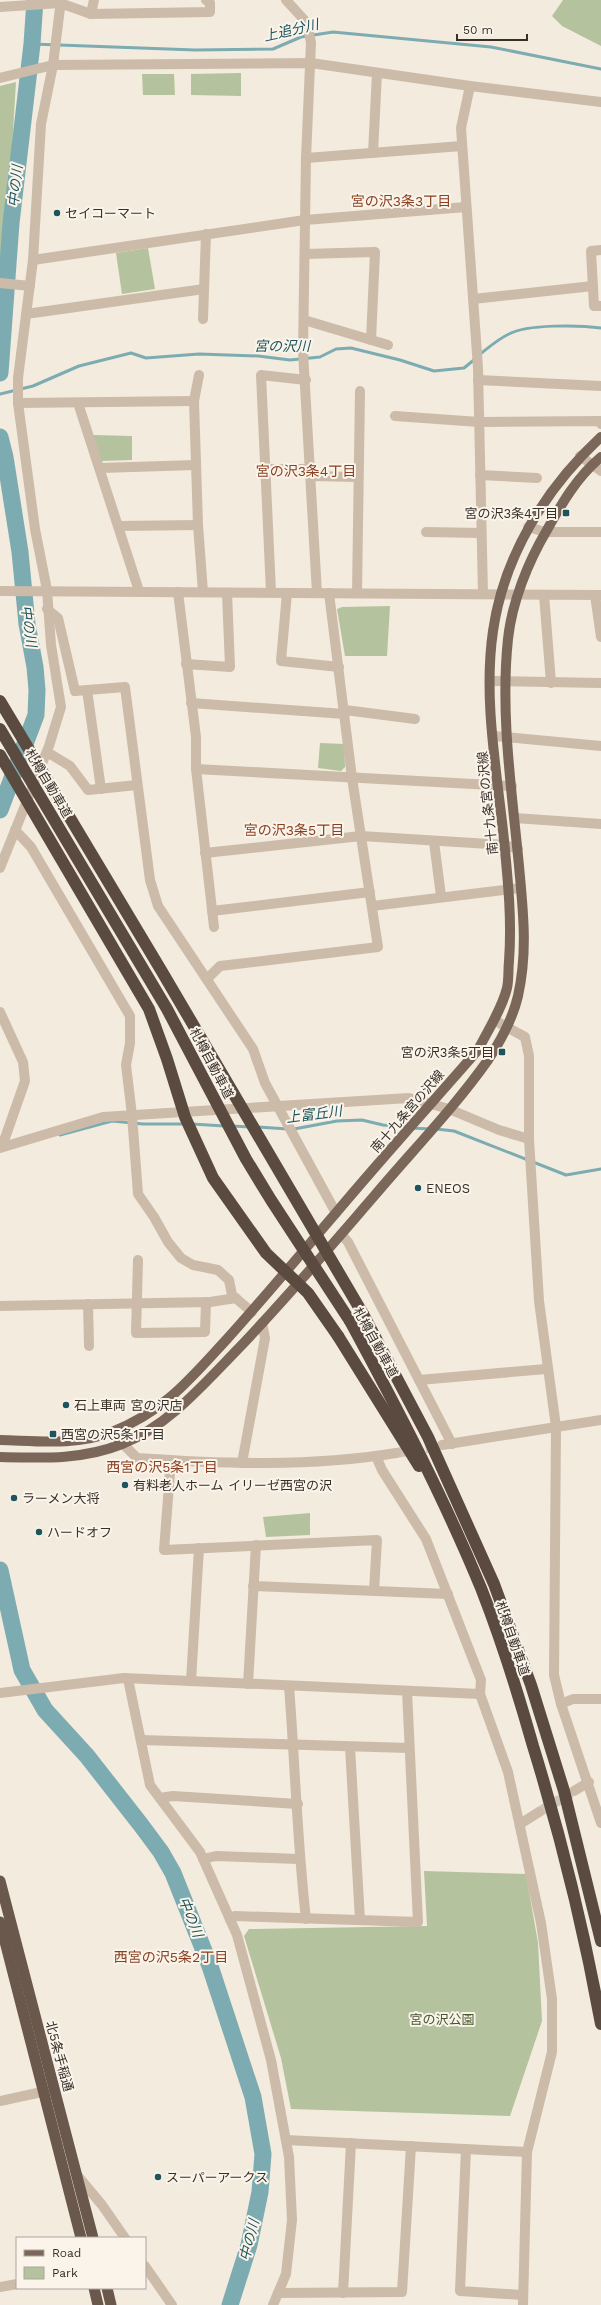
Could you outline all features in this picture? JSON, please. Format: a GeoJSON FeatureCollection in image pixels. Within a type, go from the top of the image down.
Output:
{"type":"FeatureCollection","features":[{"type":"Feature","properties":{"kind":"highway","name":"札樽自動車道"},"geometry":{"type":"LineString","coordinates":[[0,702],[153,957],[363,1314],[428,1437],[494,1584],[531,1685],[564,1791],[601,1940]]}},
{"type":"Feature","properties":{"kind":"highway","name":"札樽自動車道"},"geometry":{"type":"LineString","coordinates":[[0,729],[167,1009],[264,1188],[350,1321],[416,1444],[481,1589],[518,1693],[553,1811],[589,1958],[601,2024]]}},
{"type":"Feature","properties":{"kind":"highway"},"geometry":{"type":"LineString","coordinates":[[0,755],[149,1009],[167,1059],[185,1117],[213,1178],[266,1253],[308,1293],[338,1336],[451,1520]]}},
{"type":"Feature","properties":{"kind":"highway","name":"北5条手稲通"},"geometry":{"type":"LineString","coordinates":[[0,1881],[49,2091],[81,2237]]}},
{"type":"Feature","properties":{"kind":"highway","name":"北5条手稲通"},"geometry":{"type":"LineString","coordinates":[[0,1922],[49,2091],[76,2173],[94,2237]]}},
{"type":"Feature","properties":{"kind":"highway"},"geometry":{"type":"LineString","coordinates":[[94,2289],[98,2305]]}},
{"type":"Feature","properties":{"kind":"highway"},"geometry":{"type":"LineString","coordinates":[[107,2289],[111,2305]]}},
{"type":"Feature","properties":{"kind":"main road","name":"南十九条宮の沢線"},"geometry":{"type":"LineString","coordinates":[[0,1440],[46,1443],[82,1440],[112,1432],[148,1415],[171,1398],[252,1312],[478,1050],[494,1020],[507,988],[511,906],[498,786],[490,681],[493,632],[500,594],[521,538],[554,488],[580,456],[601,437]]}},
{"type":"Feature","properties":{"kind":"main road","name":"南十九条宮の沢線"},"geometry":{"type":"LineString","coordinates":[[0,1457],[64,1459],[122,1445],[155,1426],[178,1409],[262,1324],[448,1110],[489,1058],[506,1026],[517,999],[525,957],[505,683],[508,636],[518,595],[545,532],[565,498],[592,465],[601,457]]}},
{"type":"Feature","properties":{"kind":"street"},"geometry":{"type":"LineString","coordinates":[[91,14],[94,0]]}},
{"type":"Feature","properties":{"kind":"street"},"geometry":{"type":"LineString","coordinates":[[0,7],[60,2],[91,14],[210,12],[210,3],[206,0]]}},
{"type":"Feature","properties":{"kind":"street"},"geometry":{"type":"LineString","coordinates":[[286,0],[307,23],[311,43],[306,158],[303,352],[317,593]]}},
{"type":"Feature","properties":{"kind":"street"},"geometry":{"type":"LineString","coordinates":[[0,868],[47,752],[61,707],[47,609],[47,590],[35,529],[18,401],[18,378],[26,314],[26,286],[33,260],[41,124],[54,60],[60,2]]}},
{"type":"Feature","properties":{"kind":"street"},"geometry":{"type":"LineString","coordinates":[[0,78],[39,70],[54,60],[311,63],[470,86],[601,102]]}},
{"type":"Feature","properties":{"kind":"street"},"geometry":{"type":"LineString","coordinates":[[373,153],[377,73]]}},
{"type":"Feature","properties":{"kind":"street"},"geometry":{"type":"LineString","coordinates":[[470,86],[461,128],[477,344],[481,533],[484,594]]}},
{"type":"Feature","properties":{"kind":"street"},"geometry":{"type":"LineString","coordinates":[[306,158],[462,146]]}},
{"type":"Feature","properties":{"kind":"street"},"geometry":{"type":"LineString","coordinates":[[33,260],[305,220],[466,207]]}},
{"type":"Feature","properties":{"kind":"street"},"geometry":{"type":"LineString","coordinates":[[203,319],[206,234]]}},
{"type":"Feature","properties":{"kind":"street"},"geometry":{"type":"LineString","coordinates":[[601,250],[591,250],[594,306],[601,306]]}},
{"type":"Feature","properties":{"kind":"street"},"geometry":{"type":"LineString","coordinates":[[305,254],[375,252],[371,340]]}},
{"type":"Feature","properties":{"kind":"street"},"geometry":{"type":"LineString","coordinates":[[0,283],[26,286]]}},
{"type":"Feature","properties":{"kind":"street"},"geometry":{"type":"LineString","coordinates":[[473,299],[592,286]]}},
{"type":"Feature","properties":{"kind":"street"},"geometry":{"type":"LineString","coordinates":[[26,314],[204,289]]}},
{"type":"Feature","properties":{"kind":"street"},"geometry":{"type":"LineString","coordinates":[[304,320],[388,345]]}},
{"type":"Feature","properties":{"kind":"street"},"geometry":{"type":"LineString","coordinates":[[199,375],[194,401],[198,525],[203,592]]}},
{"type":"Feature","properties":{"kind":"street"},"geometry":{"type":"LineString","coordinates":[[271,592],[261,375],[305,375]]}},
{"type":"Feature","properties":{"kind":"street"},"geometry":{"type":"LineString","coordinates":[[478,380],[601,386]]}},
{"type":"Feature","properties":{"kind":"street"},"geometry":{"type":"LineString","coordinates":[[357,593],[360,391]]}},
{"type":"Feature","properties":{"kind":"street"},"geometry":{"type":"LineString","coordinates":[[18,401],[78,403],[194,401]]}},
{"type":"Feature","properties":{"kind":"street"},"geometry":{"type":"LineString","coordinates":[[78,403],[139,591]]}},
{"type":"Feature","properties":{"kind":"street"},"geometry":{"type":"LineString","coordinates":[[394,416],[479,422],[600,421],[601,424]]}},
{"type":"Feature","properties":{"kind":"street"},"geometry":{"type":"LineString","coordinates":[[580,456],[601,471]]}},
{"type":"Feature","properties":{"kind":"street"},"geometry":{"type":"LineString","coordinates":[[100,468],[196,465]]}},
{"type":"Feature","properties":{"kind":"street"},"geometry":{"type":"LineString","coordinates":[[266,469],[358,477]]}},
{"type":"Feature","properties":{"kind":"street"},"geometry":{"type":"LineString","coordinates":[[480,475],[537,478]]}},
{"type":"Feature","properties":{"kind":"street"},"geometry":{"type":"LineString","coordinates":[[119,526],[198,525]]}},
{"type":"Feature","properties":{"kind":"street"},"geometry":{"type":"LineString","coordinates":[[528,528],[545,532],[601,532]]}},
{"type":"Feature","properties":{"kind":"street"},"geometry":{"type":"LineString","coordinates":[[426,532],[481,533]]}},
{"type":"Feature","properties":{"kind":"street"},"geometry":{"type":"LineString","coordinates":[[4,591],[35,592],[47,590],[227,593],[271,592],[598,595],[601,637]]}},
{"type":"Feature","properties":{"kind":"street"},"geometry":{"type":"LineString","coordinates":[[178,592],[196,738],[196,769],[214,927]]}},
{"type":"Feature","properties":{"kind":"street"},"geometry":{"type":"LineString","coordinates":[[186,664],[230,667],[227,593]]}},
{"type":"Feature","properties":{"kind":"street"},"geometry":{"type":"LineString","coordinates":[[287,593],[281,661],[339,667]]}},
{"type":"Feature","properties":{"kind":"street"},"geometry":{"type":"LineString","coordinates":[[207,980],[220,966],[378,947],[352,778],[329,593]]}},
{"type":"Feature","properties":{"kind":"street"},"geometry":{"type":"LineString","coordinates":[[544,595],[551,683]]}},
{"type":"Feature","properties":{"kind":"street"},"geometry":{"type":"LineString","coordinates":[[47,609],[58,618],[75,691],[125,687],[150,880],[158,906],[253,1049],[265,1084],[336,1213]]}},
{"type":"Feature","properties":{"kind":"street"},"geometry":{"type":"LineString","coordinates":[[490,681],[505,683],[601,684]]}},
{"type":"Feature","properties":{"kind":"street"},"geometry":{"type":"LineString","coordinates":[[87,690],[101,789]]}},
{"type":"Feature","properties":{"kind":"street"},"geometry":{"type":"LineString","coordinates":[[191,703],[345,712],[415,719]]}},
{"type":"Feature","properties":{"kind":"street"},"geometry":{"type":"LineString","coordinates":[[494,736],[601,746]]}},
{"type":"Feature","properties":{"kind":"street"},"geometry":{"type":"LineString","coordinates":[[47,752],[70,766],[88,790],[137,785]]}},
{"type":"Feature","properties":{"kind":"street"},"geometry":{"type":"LineString","coordinates":[[196,769],[512,786]]}},
{"type":"Feature","properties":{"kind":"street"},"geometry":{"type":"LineString","coordinates":[[515,818],[601,824]]}},
{"type":"Feature","properties":{"kind":"street"},"geometry":{"type":"LineString","coordinates":[[15,830],[31,847],[130,1016],[130,1043],[126,1065],[134,1136],[138,1194],[154,1217],[168,1242],[181,1258],[193,1265],[218,1270],[230,1280],[232,1295],[252,1312]]}},
{"type":"Feature","properties":{"kind":"street"},"geometry":{"type":"LineString","coordinates":[[206,853],[362,836],[434,842],[505,845],[518,849]]}},
{"type":"Feature","properties":{"kind":"street"},"geometry":{"type":"LineString","coordinates":[[434,842],[441,896]]}},
{"type":"Feature","properties":{"kind":"street"},"geometry":{"type":"LineString","coordinates":[[372,906],[441,896],[521,888]]}},
{"type":"Feature","properties":{"kind":"street"},"geometry":{"type":"LineString","coordinates":[[212,911],[370,892]]}},
{"type":"Feature","properties":{"kind":"street"},"geometry":{"type":"LineString","coordinates":[[0,1012],[23,1062],[25,1081],[5,1138],[0,1146]]}},
{"type":"Feature","properties":{"kind":"street"},"geometry":{"type":"LineString","coordinates":[[494,1020],[525,1037],[528,1056],[529,1139],[533,1176],[539,1301],[546,1369],[556,1426],[554,1675],[561,1704],[589,1782],[601,1823]]}},
{"type":"Feature","properties":{"kind":"street"},"geometry":{"type":"LineString","coordinates":[[0,1146],[102,1117],[278,1108],[409,1098],[429,1106],[448,1110],[499,1130],[529,1139]]}},
{"type":"Feature","properties":{"kind":"street"},"geometry":{"type":"LineString","coordinates":[[341,1234],[348,1242],[419,1380],[447,1444],[601,1420]]}},
{"type":"Feature","properties":{"kind":"street"},"geometry":{"type":"LineString","coordinates":[[138,1260],[136,1333],[205,1332],[206,1302]]}},
{"type":"Feature","properties":{"kind":"street"},"geometry":{"type":"LineString","coordinates":[[0,1306],[206,1302],[236,1298]]}},
{"type":"Feature","properties":{"kind":"street"},"geometry":{"type":"LineString","coordinates":[[88,1304],[89,1346]]}},
{"type":"Feature","properties":{"kind":"street"},"geometry":{"type":"LineString","coordinates":[[242,1463],[265,1338],[262,1324]]}},
{"type":"Feature","properties":{"kind":"street"},"geometry":{"type":"LineString","coordinates":[[419,1380],[546,1369]]}},
{"type":"Feature","properties":{"kind":"street"},"geometry":{"type":"LineString","coordinates":[[112,1432],[122,1445],[137,1458],[274,1464],[396,1453]]}},
{"type":"Feature","properties":{"kind":"street"},"geometry":{"type":"LineString","coordinates":[[376,1456],[382,1470],[426,1539],[481,1680],[480,1694],[508,1772],[541,1923],[552,1999],[552,2052],[527,2152],[523,2300],[460,2291],[466,2149]]}},
{"type":"Feature","properties":{"kind":"street"},"geometry":{"type":"LineString","coordinates":[[171,1460],[164,1550],[377,1540],[374,1591]]}},
{"type":"Feature","properties":{"kind":"street"},"geometry":{"type":"LineString","coordinates":[[248,1684],[256,1546]]}},
{"type":"Feature","properties":{"kind":"street"},"geometry":{"type":"LineString","coordinates":[[191,1681],[199,1548]]}},
{"type":"Feature","properties":{"kind":"street"},"geometry":{"type":"LineString","coordinates":[[253,1586],[448,1594]]}},
{"type":"Feature","properties":{"kind":"street"},"geometry":{"type":"LineString","coordinates":[[0,1693],[43,1687],[128,1679],[480,1694]]}},
{"type":"Feature","properties":{"kind":"street"},"geometry":{"type":"LineString","coordinates":[[128,1679],[150,1785],[203,1859],[237,1935],[272,2060],[289,2157],[292,2220],[286,2274],[273,2305]]}},
{"type":"Feature","properties":{"kind":"street"},"geometry":{"type":"LineString","coordinates":[[289,1686],[298,1804],[299,1859],[306,1918]]}},
{"type":"Feature","properties":{"kind":"street"},"geometry":{"type":"LineString","coordinates":[[230,1920],[235,1916],[418,1922],[407,1691]]}},
{"type":"Feature","properties":{"kind":"street"},"geometry":{"type":"LineString","coordinates":[[561,1704],[573,1699],[601,1700]]}},
{"type":"Feature","properties":{"kind":"street"},"geometry":{"type":"LineString","coordinates":[[141,1740],[294,1746],[409,1748]]}},
{"type":"Feature","properties":{"kind":"street"},"geometry":{"type":"LineString","coordinates":[[350,1747],[360,1920]]}},
{"type":"Feature","properties":{"kind":"street"},"geometry":{"type":"LineString","coordinates":[[574,1791],[589,1782]]}},
{"type":"Feature","properties":{"kind":"street"},"geometry":{"type":"LineString","coordinates":[[160,1798],[173,1796],[298,1804]]}},
{"type":"Feature","properties":{"kind":"street"},"geometry":{"type":"LineString","coordinates":[[520,1824],[539,1812]]}},
{"type":"Feature","properties":{"kind":"street"},"geometry":{"type":"LineString","coordinates":[[203,1859],[216,1856],[299,1859]]}},
{"type":"Feature","properties":{"kind":"street"},"geometry":{"type":"LineString","coordinates":[[0,2101],[49,2091]]}},
{"type":"Feature","properties":{"kind":"street"},"geometry":{"type":"LineString","coordinates":[[286,2140],[527,2152]]}},
{"type":"Feature","properties":{"kind":"street"},"geometry":{"type":"LineString","coordinates":[[343,2293],[351,2143]]}},
{"type":"Feature","properties":{"kind":"street"},"geometry":{"type":"LineString","coordinates":[[278,2293],[402,2292],[411,2146]]}},
{"type":"Feature","properties":{"kind":"street"},"geometry":{"type":"LineString","coordinates":[[76,2173],[102,2205],[124,2237]]}},
{"type":"Feature","properties":{"kind":"street"},"geometry":{"type":"LineString","coordinates":[[146,2267],[172,2305]]}},
{"type":"Feature","properties":{"kind":"street"},"geometry":{"type":"LineString","coordinates":[[0,2287],[16,2284]]}},
{"type":"Feature","properties":{"kind":"green space"},"geometry":{"type":"Polygon","coordinates":[[[563,0],[601,0],[601,46],[562,26],[552,16],[563,0]]]}},
{"type":"Feature","properties":{"kind":"green space"},"geometry":{"type":"Polygon","coordinates":[[[241,73],[241,96],[191,95],[191,74],[241,73]]]}},
{"type":"Feature","properties":{"kind":"green space"},"geometry":{"type":"Polygon","coordinates":[[[142,74],[174,74],[175,95],[143,95],[142,74]]]}},
{"type":"Feature","properties":{"kind":"green space"},"geometry":{"type":"Polygon","coordinates":[[[16,82],[11,164],[8,175],[4,235],[0,261],[0,86],[16,82]]]}},
{"type":"Feature","properties":{"kind":"green space"},"geometry":{"type":"Polygon","coordinates":[[[148,248],[155,289],[122,294],[116,253],[148,248]]]}},
{"type":"Feature","properties":{"kind":"green space"},"geometry":{"type":"Polygon","coordinates":[[[93,435],[132,436],[132,460],[101,461],[93,435]]]}},
{"type":"Feature","properties":{"kind":"green space"},"geometry":{"type":"Polygon","coordinates":[[[390,606],[387,656],[345,656],[337,609],[342,607],[390,606]]]}},
{"type":"Feature","properties":{"kind":"green space"},"geometry":{"type":"Polygon","coordinates":[[[320,743],[344,744],[345,767],[341,771],[318,768],[320,743]]]}},
{"type":"Feature","properties":{"kind":"green space"},"geometry":{"type":"Polygon","coordinates":[[[310,1513],[310,1535],[266,1537],[263,1517],[310,1513]]]}},
{"type":"Feature","properties":{"kind":"green space","name":"宮の沢公園"},"geometry":{"type":"Polygon","coordinates":[[[424,1871],[526,1874],[538,1943],[542,2021],[510,2116],[291,2109],[281,2058],[244,1936],[249,1929],[427,1926],[424,1871]]]}},
{"type":"Feature","properties":{"kind":"waterway","name":"中の川"},"geometry":{"type":"LineString","coordinates":[[0,373],[11,223],[32,44],[35,0]]}},
{"type":"Feature","properties":{"kind":"waterway","name":"上追分川"},"geometry":{"type":"LineString","coordinates":[[32,44],[195,50],[273,49],[301,37],[333,32],[491,47],[601,69]]}},
{"type":"Feature","properties":{"kind":"waterway","name":"宮の沢川"},"geometry":{"type":"LineString","coordinates":[[479,355],[501,338],[528,328],[554,326],[601,328]]}},
{"type":"Feature","properties":{"kind":"waterway","name":"宮の沢川"},"geometry":{"type":"LineString","coordinates":[[0,394],[33,386],[79,366],[131,353],[146,358],[199,354],[258,356],[290,360],[320,357],[336,349],[351,348],[400,360],[434,371],[464,368],[475,359]]}},
{"type":"Feature","properties":{"kind":"waterway","name":"中の川"},"geometry":{"type":"LineString","coordinates":[[0,437],[5,457],[20,552],[27,624],[35,667],[37,690],[36,715],[0,810]]}},
{"type":"Feature","properties":{"kind":"waterway","name":"上富丘川"},"geometry":{"type":"LineString","coordinates":[[294,1129],[337,1121],[362,1120],[383,1125],[406,1127]]}},
{"type":"Feature","properties":{"kind":"waterway","name":"上富丘川"},"geometry":{"type":"LineString","coordinates":[[60,1135],[112,1121],[143,1124],[184,1124]]}},
{"type":"Feature","properties":{"kind":"waterway","name":"上富丘川"},"geometry":{"type":"LineString","coordinates":[[192,1124],[224,1126]]}},
{"type":"Feature","properties":{"kind":"waterway","name":"上富丘川"},"geometry":{"type":"LineString","coordinates":[[232,1126],[250,1127]]}},
{"type":"Feature","properties":{"kind":"waterway","name":"上富丘川"},"geometry":{"type":"LineString","coordinates":[[258,1127],[288,1129]]}},
{"type":"Feature","properties":{"kind":"waterway","name":"上富丘川"},"geometry":{"type":"LineString","coordinates":[[412,1128],[430,1129]]}},
{"type":"Feature","properties":{"kind":"waterway","name":"上富丘川"},"geometry":{"type":"LineString","coordinates":[[436,1129],[454,1131],[566,1175],[601,1169]]}},
{"type":"Feature","properties":{"kind":"waterway","name":"中の川"},"geometry":{"type":"LineString","coordinates":[[0,1570],[22,1670],[45,1710],[87,1756],[161,1852],[173,1873],[210,1966],[253,2097],[263,2154],[260,2192],[249,2245],[230,2305]]}},
{"type":"Feature","properties":{"kind":"tunnel"},"geometry":{"type":"LineString","coordinates":[[396,1453],[440,1446]]}},
{"type":"Feature","properties":{"kind":"tunnel"},"geometry":{"type":"LineString","coordinates":[[539,1812],[571,1793]]}},
{"type":"Feature","properties":{"kind":"place","name":"セイコーマート"},"geometry":{"type":"Point","coordinates":[57,213]}},
{"type":"Feature","properties":{"kind":"place","name":"宮の沢3条4丁目"},"geometry":{"type":"Point","coordinates":[566,513]}},
{"type":"Feature","properties":{"kind":"place","name":"宮の沢3条5丁目"},"geometry":{"type":"Point","coordinates":[502,1052]}},
{"type":"Feature","properties":{"kind":"place","name":"ENEOS"},"geometry":{"type":"Point","coordinates":[418,1188]}},
{"type":"Feature","properties":{"kind":"place","name":"石上車両 宮の沢店"},"geometry":{"type":"Point","coordinates":[66,1405]}},
{"type":"Feature","properties":{"kind":"place","name":"西宮の沢5条1丁目"},"geometry":{"type":"Point","coordinates":[53,1434]}},
{"type":"Feature","properties":{"kind":"place","name":"有料老人ホーム イリーゼ西宮の沢"},"geometry":{"type":"Point","coordinates":[125,1485]}},
{"type":"Feature","properties":{"kind":"place","name":"ラーメン大将"},"geometry":{"type":"Point","coordinates":[14,1498]}},
{"type":"Feature","properties":{"kind":"place","name":"ハードオフ"},"geometry":{"type":"Point","coordinates":[39,1532]}},
{"type":"Feature","properties":{"kind":"place","name":"スーパーアークス"},"geometry":{"type":"Point","coordinates":[158,2177]}},
{"type":"Feature","properties":{"kind":"district","name":"宮の沢3条3丁目"},"geometry":{"type":"Point","coordinates":[401,201]}},
{"type":"Feature","properties":{"kind":"district","name":"宮の沢3条4丁目"},"geometry":{"type":"Point","coordinates":[306,471]}},
{"type":"Feature","properties":{"kind":"district","name":"宮の沢3条5丁目"},"geometry":{"type":"Point","coordinates":[294,830]}},
{"type":"Feature","properties":{"kind":"district","name":"西宮の沢5条1丁目"},"geometry":{"type":"Point","coordinates":[162,1467]}},
{"type":"Feature","properties":{"kind":"district","name":"西宮の沢5条2丁目"},"geometry":{"type":"Point","coordinates":[171,1957]}}]}
